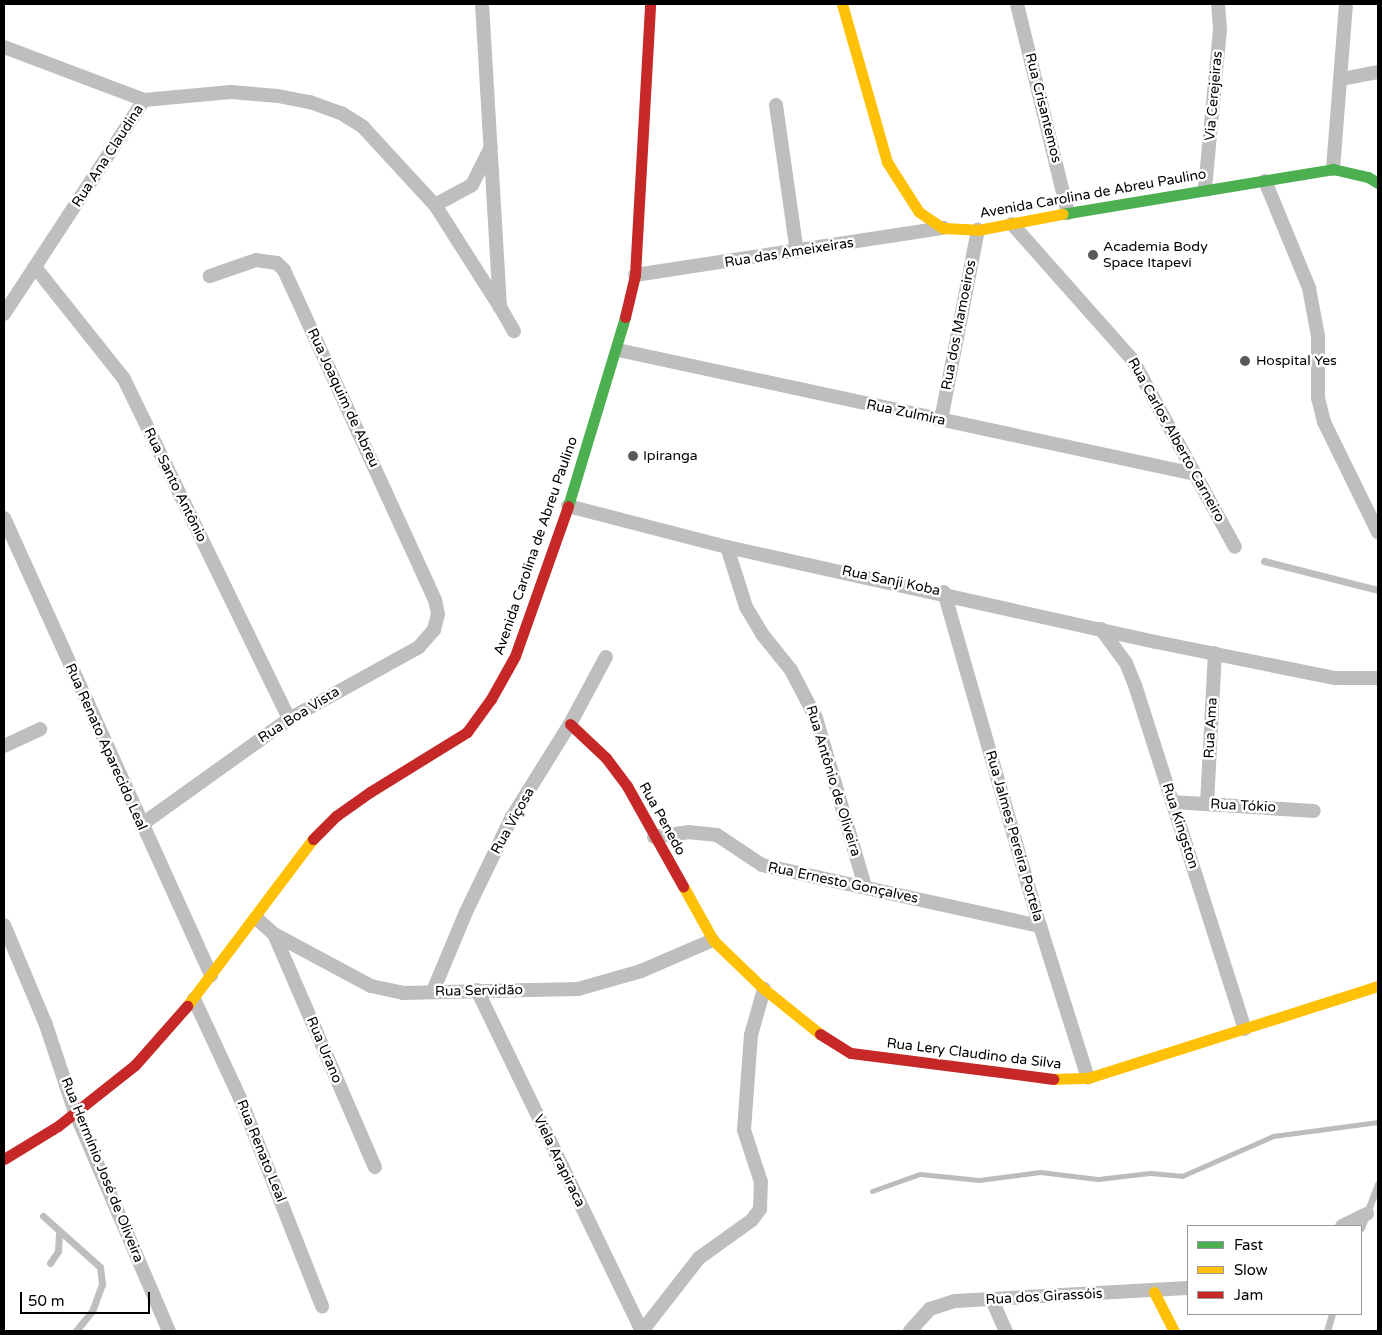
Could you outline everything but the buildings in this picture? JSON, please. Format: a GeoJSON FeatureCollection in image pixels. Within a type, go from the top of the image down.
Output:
{"type":"FeatureCollection","features":[{"type":"Feature","properties":{"kind":"main road","name":"Avenida Carolina de Abreu Paulino"},"geometry":{"type":"LineString","coordinates":[[637,4],[646,55]]}},
{"type":"Feature","properties":{"kind":"main road","name":"Avenida Carolina de Abreu Paulino"},"geometry":{"type":"LineString","coordinates":[[4,1159],[75,1112],[135,1065],[194,999],[256,918],[306,846],[336,816],[467,732],[491,699],[515,656],[568,506],[618,350],[634,275],[650,4]]}},
{"type":"Feature","properties":{"kind":"main road"},"geometry":{"type":"LineString","coordinates":[[842,4],[886,162],[919,212],[943,228]]}},
{"type":"Feature","properties":{"kind":"main road","name":"Avenida Carolina de Abreu Paulino"},"geometry":{"type":"LineString","coordinates":[[943,228],[978,230],[1206,188],[1265,181],[1333,169],[1368,177],[1378,183]]}},
{"type":"Feature","properties":{"kind":"main road","name":"Rua Penedo"},"geometry":{"type":"LineString","coordinates":[[570,724],[606,758],[627,786],[713,940]]}},
{"type":"Feature","properties":{"kind":"main road","name":"Rua Lery Claudino da Silva"},"geometry":{"type":"LineString","coordinates":[[713,940],[764,989],[826,1039],[851,1053],[1040,1079],[1088,1078],[1245,1030],[1378,986]]}},
{"type":"Feature","properties":{"kind":"main road"},"geometry":{"type":"LineString","coordinates":[[1154,1292],[1174,1331]]}},
{"type":"Feature","properties":{"kind":"street","name":"Rua Ana Claudina"},"geometry":{"type":"LineString","coordinates":[[482,4],[492,144],[500,307]]}},
{"type":"Feature","properties":{"kind":"street","name":"Rua Crisantemos"},"geometry":{"type":"LineString","coordinates":[[1018,4],[1068,213]]}},
{"type":"Feature","properties":{"kind":"street","name":"Via Cerejeiras"},"geometry":{"type":"LineString","coordinates":[[1206,188],[1220,30],[1218,4]]}},
{"type":"Feature","properties":{"kind":"street"},"geometry":{"type":"LineString","coordinates":[[1333,169],[1342,79],[1346,4]]}},
{"type":"Feature","properties":{"kind":"street"},"geometry":{"type":"LineString","coordinates":[[4,46],[144,100]]}},
{"type":"Feature","properties":{"kind":"street"},"geometry":{"type":"LineString","coordinates":[[1342,79],[1378,72]]}},
{"type":"Feature","properties":{"kind":"street","name":"Rua Ana Claudina"},"geometry":{"type":"LineString","coordinates":[[4,314],[144,100],[231,92],[310,102],[341,113],[363,127],[435,205],[514,331]]}},
{"type":"Feature","properties":{"kind":"street"},"geometry":{"type":"LineString","coordinates":[[776,105],[798,252]]}},
{"type":"Feature","properties":{"kind":"street"},"geometry":{"type":"LineString","coordinates":[[435,205],[472,185],[492,144]]}},
{"type":"Feature","properties":{"kind":"street"},"geometry":{"type":"LineString","coordinates":[[1265,181],[1309,288],[1318,336],[1318,398],[1324,422],[1378,532]]}},
{"type":"Feature","properties":{"kind":"street","name":"Rua Carlos Alberto Carneiro"},"geometry":{"type":"LineString","coordinates":[[1012,224],[1132,359],[1235,547]]}},
{"type":"Feature","properties":{"kind":"street","name":"Rua das Ameixeiras"},"geometry":{"type":"LineString","coordinates":[[634,275],[798,252],[943,228]]}},
{"type":"Feature","properties":{"kind":"street","name":"Rua dos Mamoeiros"},"geometry":{"type":"LineString","coordinates":[[940,420],[978,230]]}},
{"type":"Feature","properties":{"kind":"street","name":"Rua Joaquim de Abreu"},"geometry":{"type":"LineString","coordinates":[[210,276],[256,260],[277,262],[284,270],[435,600]]}},
{"type":"Feature","properties":{"kind":"street","name":"Rua Santo Antônio"},"geometry":{"type":"LineString","coordinates":[[35,267],[124,379],[289,719]]}},
{"type":"Feature","properties":{"kind":"street","name":"Rua Zulmira"},"geometry":{"type":"LineString","coordinates":[[618,350],[1195,474]]}},
{"type":"Feature","properties":{"kind":"street","name":"Rua Sanji Koba"},"geometry":{"type":"LineString","coordinates":[[568,506],[727,547],[944,592],[1101,630],[1335,678],[1378,678]]}},
{"type":"Feature","properties":{"kind":"street","name":"Rua Renato Aparecido Leal"},"geometry":{"type":"LineString","coordinates":[[4,518],[141,826],[211,975]]}},
{"type":"Feature","properties":{"kind":"street","name":"Rua Antônio de Oliveira"},"geometry":{"type":"LineString","coordinates":[[727,547],[746,606],[762,634],[791,670],[816,718],[864,887]]}},
{"type":"Feature","properties":{"kind":"street","name":"Rua Jalmes Pereira Portela"},"geometry":{"type":"LineString","coordinates":[[944,592],[1040,926],[1088,1078]]}},
{"type":"Feature","properties":{"kind":"street","name":"Rua Boa Vista"},"geometry":{"type":"LineString","coordinates":[[141,826],[289,719],[419,647],[434,630],[438,614],[435,600]]}},
{"type":"Feature","properties":{"kind":"street","name":"Rua Kingston"},"geometry":{"type":"LineString","coordinates":[[1101,630],[1126,663],[1245,1030]]}},
{"type":"Feature","properties":{"kind":"street","name":"Rua Ama"},"geometry":{"type":"LineString","coordinates":[[1207,804],[1214,653]]}},
{"type":"Feature","properties":{"kind":"street","name":"Rua Viçosa"},"geometry":{"type":"LineString","coordinates":[[434,991],[466,912],[512,817],[570,724],[606,656]]}},
{"type":"Feature","properties":{"kind":"street"},"geometry":{"type":"LineString","coordinates":[[4,746],[40,730]]}},
{"type":"Feature","properties":{"kind":"street","name":"Rua Tókio"},"geometry":{"type":"LineString","coordinates":[[1172,802],[1314,810]]}},
{"type":"Feature","properties":{"kind":"street","name":"Rua Ernesto Gonçalves"},"geometry":{"type":"LineString","coordinates":[[654,837],[688,832],[718,835],[762,865],[1040,926]]}},
{"type":"Feature","properties":{"kind":"street","name":"Rua Servidão"},"geometry":{"type":"LineString","coordinates":[[256,918],[274,934],[372,986],[403,993],[578,989],[641,972],[713,940]]}},
{"type":"Feature","properties":{"kind":"street","name":"Rua Hermínio José de Oliveira"},"geometry":{"type":"LineString","coordinates":[[4,925],[46,1025],[75,1112],[169,1331]]}},
{"type":"Feature","properties":{"kind":"street","name":"Rua Urano"},"geometry":{"type":"LineString","coordinates":[[274,934],[375,1167]]}},
{"type":"Feature","properties":{"kind":"street"},"geometry":{"type":"LineString","coordinates":[[642,1331],[699,1258],[752,1220],[760,1209],[761,1182],[744,1130],[751,1035],[764,989]]}},
{"type":"Feature","properties":{"kind":"street","name":"Viela Arapiraca"},"geometry":{"type":"LineString","coordinates":[[477,990],[642,1331]]}},
{"type":"Feature","properties":{"kind":"street","name":"Rua Renato Leal"},"geometry":{"type":"LineString","coordinates":[[194,999],[240,1098],[322,1306]]}},
{"type":"Feature","properties":{"kind":"street"},"geometry":{"type":"LineString","coordinates":[[1344,1225],[1367,1214]]}},
{"type":"Feature","properties":{"kind":"street","name":"Rua dos Girassóis"},"geometry":{"type":"LineString","coordinates":[[910,1331],[930,1309],[955,1301],[1154,1292],[1187,1288]]}},
{"type":"Feature","properties":{"kind":"street"},"geometry":{"type":"LineString","coordinates":[[992,1300],[1006,1331]]}},
{"type":"Feature","properties":{"kind":"lane"},"geometry":{"type":"LineString","coordinates":[[1264,561],[1378,590]]}},
{"type":"Feature","properties":{"kind":"lane"},"geometry":{"type":"LineString","coordinates":[[1362,1226],[1378,1184]]}},
{"type":"Feature","properties":{"kind":"lane"},"geometry":{"type":"LineString","coordinates":[[43,1216],[100,1267],[102,1284],[92,1311],[76,1331]]}},
{"type":"Feature","properties":{"kind":"lane"},"geometry":{"type":"LineString","coordinates":[[50,1263],[58,1251],[59,1231]]}},
{"type":"Feature","properties":{"kind":"lane"},"geometry":{"type":"LineString","coordinates":[[1327,1331],[1332,1315]]}},
{"type":"Feature","properties":{"kind":"waterway"},"geometry":{"type":"LineString","coordinates":[[872,1191],[920,1174],[979,1180],[1040,1172],[1098,1179],[1150,1173],[1182,1176],[1273,1136],[1378,1122]]}},
{"type":"Feature","properties":{"kind":"traffic: fast"},"geometry":{"type":"LineString","coordinates":[[1062,214],[1333,169],[1368,177],[1378,183]]}},
{"type":"Feature","properties":{"kind":"traffic: fast"},"geometry":{"type":"LineString","coordinates":[[568,506],[625,317]]}},
{"type":"Feature","properties":{"kind":"traffic: slow"},"geometry":{"type":"LineString","coordinates":[[842,4],[887,162],[919,212],[943,228],[978,230],[1062,214]]}},
{"type":"Feature","properties":{"kind":"traffic: slow"},"geometry":{"type":"LineString","coordinates":[[187,1006],[313,839]]}},
{"type":"Feature","properties":{"kind":"traffic: slow"},"geometry":{"type":"LineString","coordinates":[[683,886],[713,940],[764,989],[820,1034]]}},
{"type":"Feature","properties":{"kind":"traffic: slow"},"geometry":{"type":"LineString","coordinates":[[1053,1079],[1088,1078],[1378,986]]}},
{"type":"Feature","properties":{"kind":"traffic: slow"},"geometry":{"type":"LineString","coordinates":[[1154,1292],[1174,1331]]}},
{"type":"Feature","properties":{"kind":"traffic: jam"},"geometry":{"type":"LineString","coordinates":[[625,317],[635,275],[650,4]]}},
{"type":"Feature","properties":{"kind":"traffic: jam"},"geometry":{"type":"LineString","coordinates":[[313,839],[336,816],[370,792],[467,732],[491,699],[515,656],[568,506]]}},
{"type":"Feature","properties":{"kind":"traffic: jam"},"geometry":{"type":"LineString","coordinates":[[570,724],[606,758],[627,786],[683,886]]}},
{"type":"Feature","properties":{"kind":"traffic: jam"},"geometry":{"type":"LineString","coordinates":[[4,1159],[58,1126],[135,1065],[187,1006]]}},
{"type":"Feature","properties":{"kind":"traffic: jam"},"geometry":{"type":"LineString","coordinates":[[820,1034],[851,1053],[1053,1079]]}},
{"type":"Feature","properties":{"kind":"place","name":"Academia Body Space Itapevi"},"geometry":{"type":"Point","coordinates":[1093,255]}},
{"type":"Feature","properties":{"kind":"place","name":"Hospital Yes"},"geometry":{"type":"Point","coordinates":[1245,361]}},
{"type":"Feature","properties":{"kind":"place","name":"Ipiranga"},"geometry":{"type":"Point","coordinates":[633,456]}}]}
